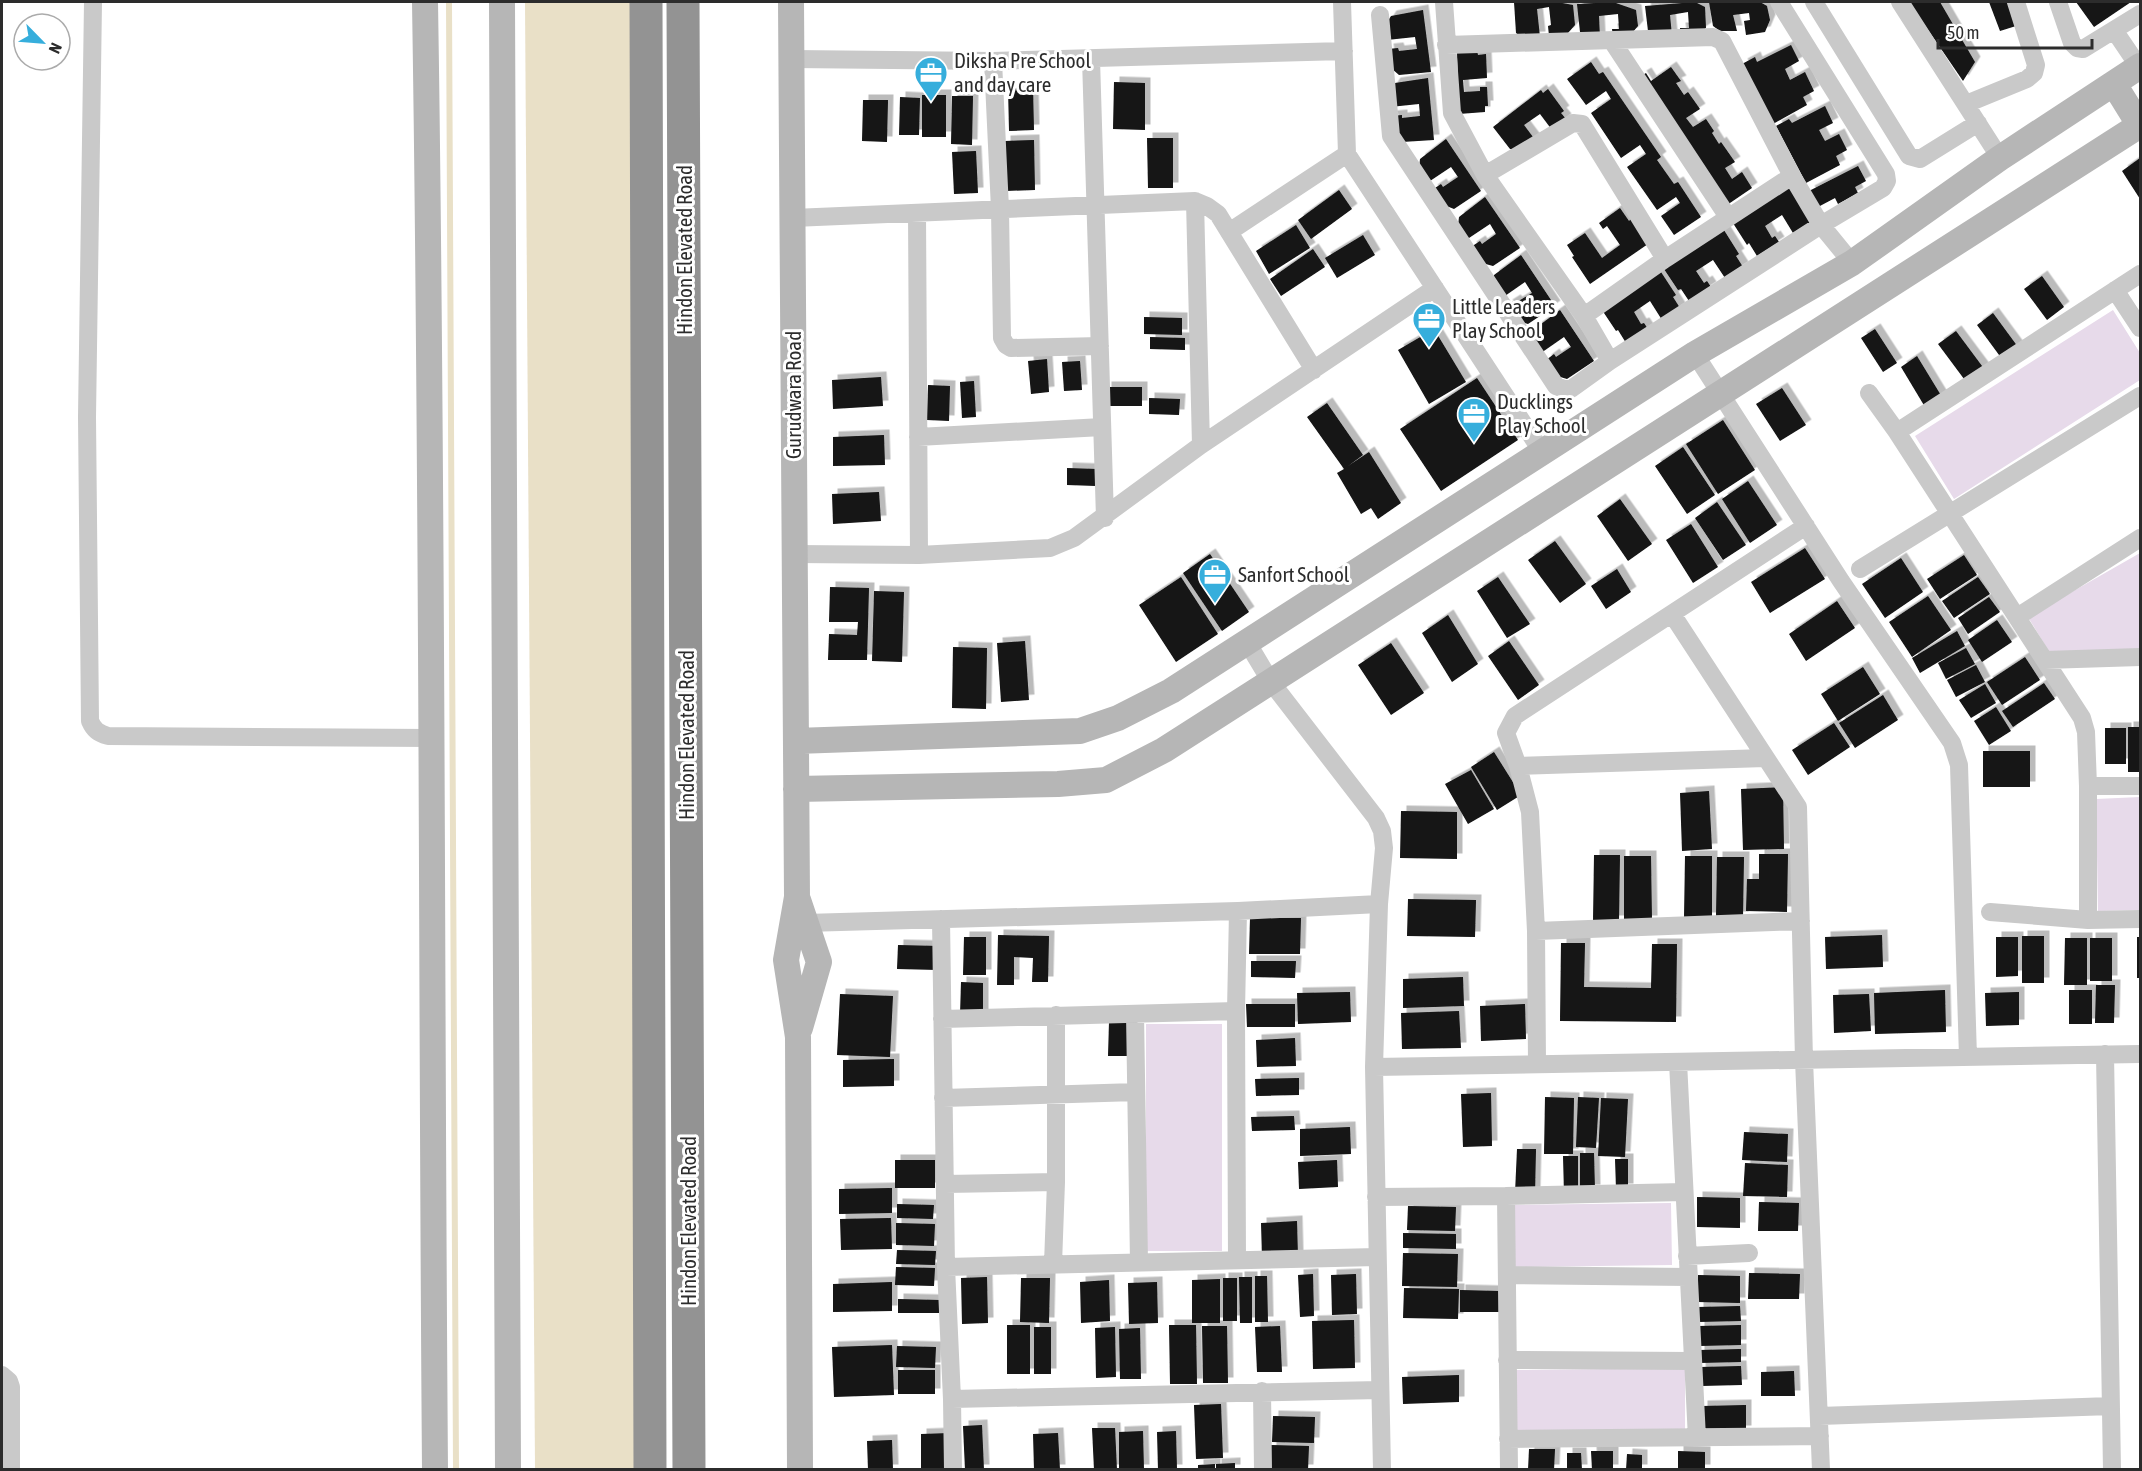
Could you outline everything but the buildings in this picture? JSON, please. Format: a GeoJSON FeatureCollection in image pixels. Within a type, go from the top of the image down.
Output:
{"type":"FeatureCollection","features":[{"type":"Feature","properties":{"kind":"highway","name":"Hindon Elevated Road"},"geometry":{"type":"LineString","coordinates":[[646,2],[650,1470]]}},
{"type":"Feature","properties":{"kind":"highway","name":"Hindon Elevated Road"},"geometry":{"type":"LineString","coordinates":[[683,2],[689,1470]]}},
{"type":"Feature","properties":{"kind":"street"},"geometry":{"type":"LineString","coordinates":[[93,2],[87,429],[90,721],[93,728],[108,736],[433,738]]}},
{"type":"Feature","properties":{"kind":"street"},"geometry":{"type":"LineString","coordinates":[[425,2],[433,738],[431,980],[435,1470]]}},
{"type":"Feature","properties":{"kind":"street"},"geometry":{"type":"LineString","coordinates":[[502,2],[504,957],[508,1470]]}},
{"type":"Feature","properties":{"kind":"street","name":"Gurudwara Road"},"geometry":{"type":"LineString","coordinates":[[791,2],[797,897]]}},
{"type":"Feature","properties":{"kind":"street"},"geometry":{"type":"LineString","coordinates":[[1342,2],[1347,153],[1542,452]]}},
{"type":"Feature","properties":{"kind":"street"},"geometry":{"type":"LineString","coordinates":[[1444,2],[1452,113],[1485,175],[1584,316],[1610,361]]}},
{"type":"Feature","properties":{"kind":"street"},"geometry":{"type":"LineString","coordinates":[[1380,15],[1391,136],[1556,386],[1564,389],[1572,388],[1821,225],[1883,189],[1887,181],[1886,174],[1779,2]]}},
{"type":"Feature","properties":{"kind":"street"},"geometry":{"type":"LineString","coordinates":[[1814,2],[1909,156],[1920,159],[1978,123]]}},
{"type":"Feature","properties":{"kind":"street"},"geometry":{"type":"LineString","coordinates":[[1900,2],[2000,158]]}},
{"type":"Feature","properties":{"kind":"street"},"geometry":{"type":"LineString","coordinates":[[1966,104],[2027,79],[2034,73],[2036,65],[2016,2]]}},
{"type":"Feature","properties":{"kind":"street"},"geometry":{"type":"LineString","coordinates":[[2058,2],[2072,44],[2083,49],[2140,14]]}},
{"type":"Feature","properties":{"kind":"street"},"geometry":{"type":"LineString","coordinates":[[796,741],[1080,731],[1118,718],[1171,691],[1695,354],[1852,263],[2000,158],[2140,67],[2115,30]]}},
{"type":"Feature","properties":{"kind":"street"},"geometry":{"type":"LineString","coordinates":[[1446,45],[1713,37],[1722,41],[1792,176],[1821,225],[1852,263]]}},
{"type":"Feature","properties":{"kind":"street"},"geometry":{"type":"LineString","coordinates":[[1612,41],[1728,217]]}},
{"type":"Feature","properties":{"kind":"street"},"geometry":{"type":"LineString","coordinates":[[792,59],[993,61],[1344,51]]}},
{"type":"Feature","properties":{"kind":"street"},"geometry":{"type":"LineString","coordinates":[[1091,58],[1105,518]]}},
{"type":"Feature","properties":{"kind":"street"},"geometry":{"type":"LineString","coordinates":[[993,61],[1000,209],[1002,338],[1011,348],[1100,346]]}},
{"type":"Feature","properties":{"kind":"street"},"geometry":{"type":"LineString","coordinates":[[796,789],[1058,784],[1106,780],[1164,750],[2140,125],[2114,84]]}},
{"type":"Feature","properties":{"kind":"street"},"geometry":{"type":"LineString","coordinates":[[1485,175],[1573,123],[1582,124],[1665,259]]}},
{"type":"Feature","properties":{"kind":"street"},"geometry":{"type":"LineString","coordinates":[[1229,232],[1347,153]]}},
{"type":"Feature","properties":{"kind":"street"},"geometry":{"type":"LineString","coordinates":[[1584,316],[1665,259],[1792,176]]}},
{"type":"Feature","properties":{"kind":"street"},"geometry":{"type":"LineString","coordinates":[[1195,201],[1202,445]]}},
{"type":"Feature","properties":{"kind":"street"},"geometry":{"type":"LineString","coordinates":[[793,218],[1195,201],[1218,214],[1314,370]]}},
{"type":"Feature","properties":{"kind":"street"},"geometry":{"type":"LineString","coordinates":[[917,213],[919,555]]}},
{"type":"Feature","properties":{"kind":"street"},"geometry":{"type":"LineString","coordinates":[[1897,432],[2140,274]]}},
{"type":"Feature","properties":{"kind":"street"},"geometry":{"type":"LineString","coordinates":[[795,554],[919,555],[1050,548],[1074,538],[1105,518],[1202,445],[1435,288]]}},
{"type":"Feature","properties":{"kind":"street"},"geometry":{"type":"LineString","coordinates":[[2115,290],[2140,328]]}},
{"type":"Feature","properties":{"kind":"street"},"geometry":{"type":"LineString","coordinates":[[1695,354],[1806,526],[1952,743],[1959,765],[1968,1057]]}},
{"type":"Feature","properties":{"kind":"street"},"geometry":{"type":"LineString","coordinates":[[1869,393],[1897,432],[2045,660],[2084,725],[2088,786],[2088,920]]}},
{"type":"Feature","properties":{"kind":"street"},"geometry":{"type":"LineString","coordinates":[[1860,569],[2140,396]]}},
{"type":"Feature","properties":{"kind":"street"},"geometry":{"type":"LineString","coordinates":[[918,437],[1102,427]]}},
{"type":"Feature","properties":{"kind":"street"},"geometry":{"type":"LineString","coordinates":[[1537,1064],[1536,931],[1530,812],[1518,766],[1506,733],[1515,716],[1806,526]]}},
{"type":"Feature","properties":{"kind":"street"},"geometry":{"type":"LineString","coordinates":[[2017,617],[2140,538]]}},
{"type":"Feature","properties":{"kind":"street"},"geometry":{"type":"LineString","coordinates":[[1671,614],[1798,807],[1804,1060],[1821,1470]]}},
{"type":"Feature","properties":{"kind":"street"},"geometry":{"type":"LineString","coordinates":[[1247,642],[1271,681],[1376,818],[1382,831],[1384,848],[1379,904],[1374,1067],[1382,1470]]}},
{"type":"Feature","properties":{"kind":"street"},"geometry":{"type":"LineString","coordinates":[[2045,660],[2140,657]]}},
{"type":"Feature","properties":{"kind":"street"},"geometry":{"type":"LineString","coordinates":[[1518,766],[1765,758]]}},
{"type":"Feature","properties":{"kind":"street"},"geometry":{"type":"LineString","coordinates":[[2088,786],[2140,786]]}},
{"type":"Feature","properties":{"kind":"street"},"geometry":{"type":"LineString","coordinates":[[797,897],[819,962],[798,1037]]}},
{"type":"Feature","properties":{"kind":"street"},"geometry":{"type":"LineString","coordinates":[[797,897],[786,960],[798,1037],[800,1470]]}},
{"type":"Feature","properties":{"kind":"street"},"geometry":{"type":"LineString","coordinates":[[805,923],[1238,911],[1379,904]]}},
{"type":"Feature","properties":{"kind":"street"},"geometry":{"type":"LineString","coordinates":[[1237,1260],[1238,911]]}},
{"type":"Feature","properties":{"kind":"street"},"geometry":{"type":"LineString","coordinates":[[1990,912],[2088,920],[2140,919]]}},
{"type":"Feature","properties":{"kind":"street"},"geometry":{"type":"LineString","coordinates":[[941,919],[946,1267],[953,1470]]}},
{"type":"Feature","properties":{"kind":"street"},"geometry":{"type":"LineString","coordinates":[[1536,931],[1801,921]]}},
{"type":"Feature","properties":{"kind":"street"},"geometry":{"type":"LineString","coordinates":[[942,1019],[1236,1011]]}},
{"type":"Feature","properties":{"kind":"street"},"geometry":{"type":"LineString","coordinates":[[1134,1014],[1138,1263]]}},
{"type":"Feature","properties":{"kind":"street"},"geometry":{"type":"LineString","coordinates":[[1053,1264],[1056,1182],[1056,1015]]}},
{"type":"Feature","properties":{"kind":"street"},"geometry":{"type":"LineString","coordinates":[[2105,1054],[2112,1470]]}},
{"type":"Feature","properties":{"kind":"street"},"geometry":{"type":"LineString","coordinates":[[1374,1067],[2140,1054]]}},
{"type":"Feature","properties":{"kind":"street"},"geometry":{"type":"LineString","coordinates":[[1678,1062],[1696,1438]]}},
{"type":"Feature","properties":{"kind":"street"},"geometry":{"type":"LineString","coordinates":[[944,1098],[1136,1092]]}},
{"type":"Feature","properties":{"kind":"street"},"geometry":{"type":"LineString","coordinates":[[945,1184],[1056,1182]]}},
{"type":"Feature","properties":{"kind":"street"},"geometry":{"type":"LineString","coordinates":[[1376,1197],[1684,1192]]}},
{"type":"Feature","properties":{"kind":"street"},"geometry":{"type":"LineString","coordinates":[[1506,1196],[1509,1470]]}},
{"type":"Feature","properties":{"kind":"street"},"geometry":{"type":"LineString","coordinates":[[1687,1256],[1749,1253]]}},
{"type":"Feature","properties":{"kind":"street"},"geometry":{"type":"LineString","coordinates":[[946,1267],[1377,1257]]}},
{"type":"Feature","properties":{"kind":"street"},"geometry":{"type":"LineString","coordinates":[[1507,1275],[1688,1277]]}},
{"type":"Feature","properties":{"kind":"street"},"geometry":{"type":"LineString","coordinates":[[1507,1360],[1692,1361]]}},
{"type":"Feature","properties":{"kind":"street"},"geometry":{"type":"LineString","coordinates":[[2,1375],[9,1381],[10,1387],[11,1470]]}},
{"type":"Feature","properties":{"kind":"street"},"geometry":{"type":"LineString","coordinates":[[952,1399],[1380,1390]]}},
{"type":"Feature","properties":{"kind":"street"},"geometry":{"type":"LineString","coordinates":[[1262,1391],[1263,1470]]}},
{"type":"Feature","properties":{"kind":"street"},"geometry":{"type":"LineString","coordinates":[[1819,1416],[2111,1406]]}},
{"type":"Feature","properties":{"kind":"street"},"geometry":{"type":"LineString","coordinates":[[1508,1439],[1820,1437]]}},
{"type":"Feature","properties":{"kind":"shaded area"},"geometry":{"type":"Polygon","coordinates":[[[525,2],[640,2],[648,1469],[535,1469],[525,2]]]}},
{"type":"Feature","properties":{"kind":"shaded area"},"geometry":{"type":"Polygon","coordinates":[[[2113,310],[2140,353],[2140,380],[1954,499],[1915,436],[2113,310]]]}},
{"type":"Feature","properties":{"kind":"shaded area"},"geometry":{"type":"Polygon","coordinates":[[[2140,553],[2140,650],[2051,655],[2028,617],[2140,553]]]}},
{"type":"Feature","properties":{"kind":"shaded area"},"geometry":{"type":"Polygon","coordinates":[[[2140,797],[2140,910],[2098,911],[2096,799],[2140,797]]]}},
{"type":"Feature","properties":{"kind":"shaded area"},"geometry":{"type":"Polygon","coordinates":[[[1146,1024],[1222,1024],[1222,1251],[1146,1251],[1146,1024]]]}},
{"type":"Feature","properties":{"kind":"shaded area"},"geometry":{"type":"Polygon","coordinates":[[[1671,1203],[1672,1265],[1515,1267],[1514,1205],[1671,1203]]]}},
{"type":"Feature","properties":{"kind":"shaded area"},"geometry":{"type":"Polygon","coordinates":[[[1685,1368],[1685,1430],[1516,1432],[1516,1370],[1685,1368]]]}},
{"type":"Feature","properties":{"kind":"waterway"},"geometry":{"type":"LineString","coordinates":[[449,2],[456,1470]]}},
{"type":"Feature","properties":{"kind":"place","name":"Diksha Pre School and day care"},"geometry":{"type":"Point","coordinates":[931,102]}},
{"type":"Feature","properties":{"kind":"place","name":"Little Leaders Play School"},"geometry":{"type":"Point","coordinates":[1429,348]}},
{"type":"Feature","properties":{"kind":"place","name":"Ducklings Play School"},"geometry":{"type":"Point","coordinates":[1474,443]}},
{"type":"Feature","properties":{"kind":"place","name":"Sanfort School"},"geometry":{"type":"Point","coordinates":[1215,604]}}]}
